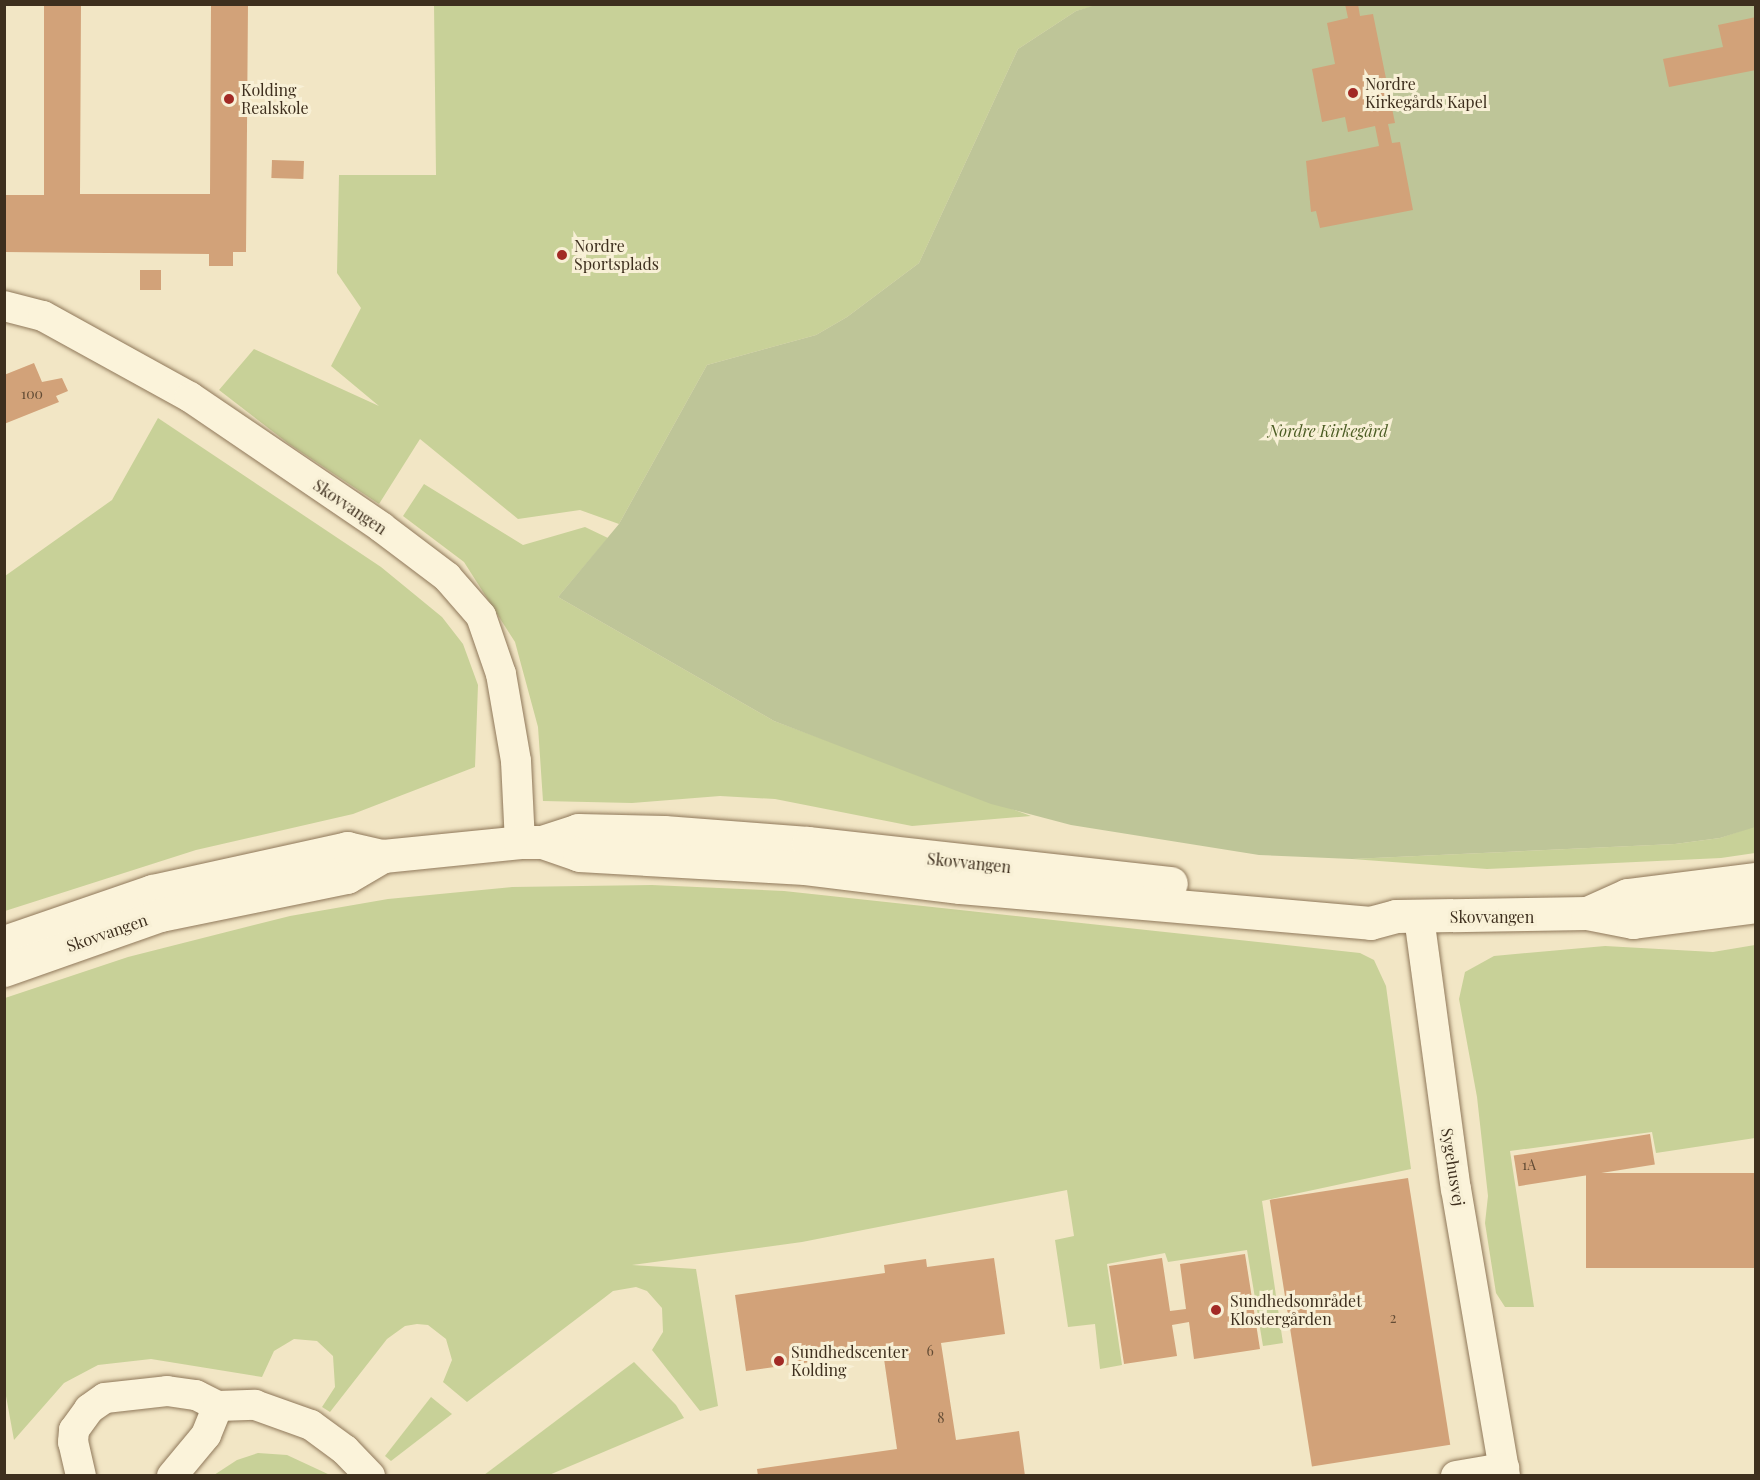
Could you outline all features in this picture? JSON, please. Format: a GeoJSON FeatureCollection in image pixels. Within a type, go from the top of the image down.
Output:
{"type":"FeatureCollection","features":[{"type":"Feature","properties":{"kind":"street","name":"Skovvangen"},"geometry":{"type":"LineString","coordinates":[[4,306],[43,316],[190,397],[381,527],[447,578],[481,616],[501,674],[531,842]]}},
{"type":"Feature","properties":{"kind":"street","name":"Skovvangen"},"geometry":{"type":"LineString","coordinates":[[4,942],[152,891],[348,848],[383,856],[531,842],[579,855],[805,868],[960,887],[1359,922],[1407,916],[1587,913],[1633,922],[1755,906]]}},
{"type":"Feature","properties":{"kind":"street","name":"Skovvangen"},"geometry":{"type":"LineString","coordinates":[[4,970],[160,915],[347,877],[383,856]]}},
{"type":"Feature","properties":{"kind":"street","name":"Skovvangen"},"geometry":{"type":"LineString","coordinates":[[1587,913],[1627,895],[1755,879]]}},
{"type":"Feature","properties":{"kind":"street","name":"Sygehusvej"},"geometry":{"type":"LineString","coordinates":[[1407,916],[1504,1472]]}},
{"type":"Feature","properties":{"kind":"street"},"geometry":{"type":"LineString","coordinates":[[81,1476],[74,1453],[74,1430],[89,1409],[105,1398],[167,1391],[196,1395],[218,1406],[255,1405],[311,1425],[345,1450],[370,1476]]}},
{"type":"Feature","properties":{"kind":"street"},"geometry":{"type":"LineString","coordinates":[[172,1476],[206,1435],[218,1406]]}},
{"type":"Feature","properties":{"kind":"street"},"geometry":{"type":"LineString","coordinates":[[1456,1476],[1504,1472]]}},
{"type":"Feature","properties":{"kind":"green space","name":"Nordre Kirkegård"},"geometry":{"type":"Polygon","coordinates":[[[1099,4],[1755,5],[1755,827],[1720,838],[1675,844],[1352,859],[1259,855],[1071,825],[991,804],[774,721],[558,597],[619,524],[707,365],[816,335],[847,317],[919,263],[1018,49],[1076,11],[1099,4]]]}},
{"type":"Feature","properties":{"kind":"green space","name":"Nordre Sportsplads"},"geometry":{"type":"Polygon","coordinates":[[[434,5],[1099,5],[1076,11],[1018,49],[919,263],[847,317],[816,335],[707,365],[619,524],[580,510],[518,519],[420,439],[379,504],[289,444],[219,390],[254,349],[379,406],[331,366],[361,308],[337,273],[339,175],[436,175],[434,5]]]}},
{"type":"Feature","properties":{"kind":"green space"},"geometry":{"type":"Polygon","coordinates":[[[158,418],[381,567],[442,617],[463,644],[478,685],[475,767],[353,814],[196,850],[5,911],[5,576],[112,500],[158,418]]]}},
{"type":"Feature","properties":{"kind":"green space"},"geometry":{"type":"Polygon","coordinates":[[[424,484],[523,545],[585,527],[608,538],[558,597],[774,721],[1031,816],[912,826],[775,799],[720,796],[632,803],[543,801],[538,727],[515,642],[464,562],[403,516],[424,484]]]}},
{"type":"Feature","properties":{"kind":"green space"},"geometry":{"type":"Polygon","coordinates":[[[1755,826],[1755,853],[1721,858],[1487,869],[1352,859],[1675,844],[1720,838],[1755,826]]]}},
{"type":"Feature","properties":{"kind":"green space"},"geometry":{"type":"Polygon","coordinates":[[[652,885],[784,891],[1360,953],[1374,960],[1386,986],[1411,1169],[1262,1201],[1283,1343],[1263,1346],[1247,1250],[1168,1262],[1165,1253],[1107,1264],[1122,1365],[1100,1369],[1095,1324],[1068,1327],[1055,1240],[1074,1236],[1067,1190],[802,1242],[632,1265],[696,1269],[718,1406],[700,1411],[652,1350],[663,1332],[662,1308],[647,1291],[636,1287],[613,1291],[467,1402],[443,1382],[452,1360],[446,1339],[428,1325],[417,1324],[405,1326],[387,1339],[330,1412],[322,1407],[335,1387],[333,1356],[317,1341],[294,1339],[274,1351],[262,1377],[151,1359],[98,1365],[64,1383],[14,1440],[4,1385],[5,998],[128,957],[290,916],[388,899],[512,887],[652,885]]]}},
{"type":"Feature","properties":{"kind":"green space"},"geometry":{"type":"Polygon","coordinates":[[[1755,945],[1755,1138],[1656,1153],[1652,1132],[1510,1151],[1534,1307],[1505,1307],[1496,1293],[1485,1223],[1488,1196],[1477,1097],[1459,999],[1465,972],[1494,956],[1605,946],[1713,952],[1755,945]]]}},
{"type":"Feature","properties":{"kind":"green space"},"geometry":{"type":"Polygon","coordinates":[[[634,1362],[676,1405],[684,1418],[549,1475],[484,1475],[634,1362]]]}},
{"type":"Feature","properties":{"kind":"green space"},"geometry":{"type":"Polygon","coordinates":[[[431,1397],[452,1414],[391,1461],[385,1456],[431,1397]]]}},
{"type":"Feature","properties":{"kind":"green space"},"geometry":{"type":"Polygon","coordinates":[[[258,1453],[287,1455],[330,1475],[214,1475],[237,1460],[258,1453]]]}},
{"type":"Feature","properties":{"kind":"building","name":"Kolding Realskole"},"geometry":{"type":"Polygon","coordinates":[[[44,4],[81,4],[80,194],[210,194],[211,4],[248,4],[246,252],[233,252],[233,266],[209,266],[209,254],[4,252],[4,195],[44,195],[44,4]]]}},
{"type":"Feature","properties":{"kind":"building","name":"Nordre Kirkegårds Kapel"},"geometry":{"type":"Polygon","coordinates":[[[1345,4],[1358,4],[1360,16],[1373,14],[1395,123],[1388,124],[1392,143],[1400,142],[1413,210],[1320,228],[1316,211],[1311,212],[1306,161],[1379,146],[1375,126],[1348,132],[1345,117],[1322,122],[1312,69],[1335,64],[1327,23],[1348,18],[1345,4]]]}},
{"type":"Feature","properties":{"kind":"building"},"geometry":{"type":"Polygon","coordinates":[[[1756,17],[1756,70],[1669,87],[1663,59],[1723,47],[1718,25],[1756,17]]]}},
{"type":"Feature","properties":{"kind":"building"},"geometry":{"type":"Polygon","coordinates":[[[272,160],[304,161],[303,179],[271,178],[272,160]]]}},
{"type":"Feature","properties":{"kind":"building"},"geometry":{"type":"Polygon","coordinates":[[[140,270],[161,270],[161,290],[140,290],[140,270]]]}},
{"type":"Feature","properties":{"kind":"building"},"geometry":{"type":"Polygon","coordinates":[[[34,363],[42,382],[62,378],[68,391],[56,396],[59,402],[4,424],[4,375],[34,363]]]}},
{"type":"Feature","properties":{"kind":"building"},"geometry":{"type":"Polygon","coordinates":[[[1650,1134],[1655,1165],[1519,1186],[1514,1156],[1650,1134]]]}},
{"type":"Feature","properties":{"kind":"building"},"geometry":{"type":"Polygon","coordinates":[[[1586,1173],[1756,1173],[1756,1268],[1586,1268],[1586,1173]]]}},
{"type":"Feature","properties":{"kind":"building"},"geometry":{"type":"Polygon","coordinates":[[[1408,1178],[1450,1445],[1312,1467],[1270,1200],[1408,1178]]]}},
{"type":"Feature","properties":{"kind":"building","name":"Sundhedsområdet Klostergården"},"geometry":{"type":"Polygon","coordinates":[[[1245,1254],[1260,1349],[1194,1359],[1189,1322],[1172,1325],[1177,1356],[1124,1364],[1109,1266],[1162,1258],[1170,1311],[1186,1309],[1180,1264],[1245,1254]]]}},
{"type":"Feature","properties":{"kind":"building","name":"Sundhedscenter Kolding"},"geometry":{"type":"Polygon","coordinates":[[[994,1258],[1005,1334],[941,1343],[956,1440],[1019,1431],[1025,1476],[758,1476],[757,1469],[897,1449],[883,1352],[746,1371],[735,1295],[885,1273],[884,1265],[926,1259],[927,1267],[994,1258]]]}},
{"type":"Feature","properties":{"kind":"place","name":"Nordre Kirkegårds Kapel"},"geometry":{"type":"Point","coordinates":[1353,93]}},
{"type":"Feature","properties":{"kind":"place","name":"Kolding Realskole"},"geometry":{"type":"Point","coordinates":[229,99]}},
{"type":"Feature","properties":{"kind":"place","name":"Nordre Sportsplads"},"geometry":{"type":"Point","coordinates":[562,255]}},
{"type":"Feature","properties":{"kind":"place","name":"Sundhedsområdet Klostergården"},"geometry":{"type":"Point","coordinates":[1216,1310]}},
{"type":"Feature","properties":{"kind":"place","name":"Sundhedscenter Kolding"},"geometry":{"type":"Point","coordinates":[779,1361]}}]}
